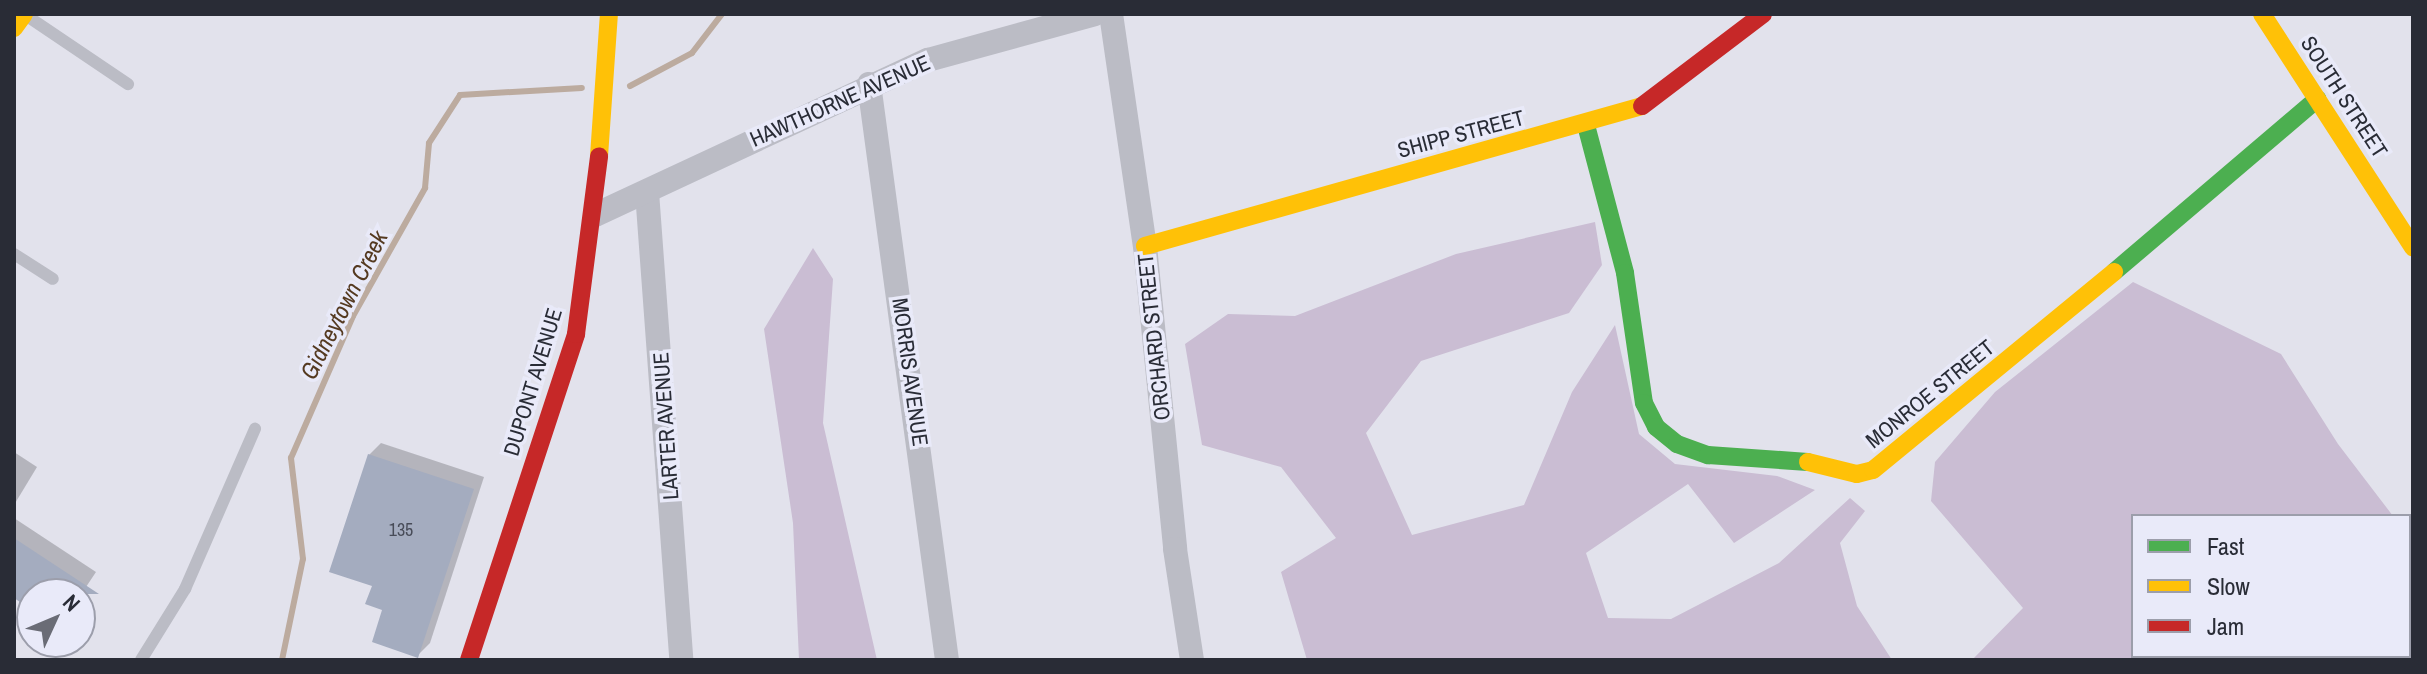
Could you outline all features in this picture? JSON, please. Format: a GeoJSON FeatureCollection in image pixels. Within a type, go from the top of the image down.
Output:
{"type":"FeatureCollection","features":[{"type":"Feature","properties":{"kind":"street"},"geometry":{"type":"LineString","coordinates":[[14,28],[24,14]]}},
{"type":"Feature","properties":{"kind":"street","name":"DUPONT AVENUE"},"geometry":{"type":"LineString","coordinates":[[469,660],[576,334],[595,215],[609,14]]}},
{"type":"Feature","properties":{"kind":"street","name":"HAWTHORNE AVENUE"},"geometry":{"type":"LineString","coordinates":[[595,215],[869,84],[971,45],[1095,14]]}},
{"type":"Feature","properties":{"kind":"street","name":"ORCHARD STREET"},"geometry":{"type":"LineString","coordinates":[[1111,14],[1145,246],[1175,549],[1192,660]]}},
{"type":"Feature","properties":{"kind":"street","name":"SHIPP STREET"},"geometry":{"type":"LineString","coordinates":[[1145,246],[1586,125],[1663,96],[1763,14]]}},
{"type":"Feature","properties":{"kind":"street","name":"SOUTH STREET"},"geometry":{"type":"LineString","coordinates":[[2262,14],[2413,247]]}},
{"type":"Feature","properties":{"kind":"street","name":"MORRIS AVENUE"},"geometry":{"type":"LineString","coordinates":[[869,84],[947,660]]}},
{"type":"Feature","properties":{"kind":"street","name":"MONROE STREET"},"geometry":{"type":"LineString","coordinates":[[1586,125],[1625,273],[1644,403],[1656,427],[1677,444],[1708,455],[1790,457],[1857,474],[1873,470],[2015,356],[2317,99]]}},
{"type":"Feature","properties":{"kind":"street","name":"LARTER AVENUE"},"geometry":{"type":"LineString","coordinates":[[647,192],[681,660]]}},
{"type":"Feature","properties":{"kind":"lane"},"geometry":{"type":"LineString","coordinates":[[24,14],[128,84]]}},
{"type":"Feature","properties":{"kind":"lane"},"geometry":{"type":"LineString","coordinates":[[14,254],[53,279]]}},
{"type":"Feature","properties":{"kind":"lane"},"geometry":{"type":"LineString","coordinates":[[141,660],[185,589],[255,429]]}},
{"type":"Feature","properties":{"kind":"shaded area"},"geometry":{"type":"Polygon","coordinates":[[[1595,222],[1602,265],[1569,313],[1421,361],[1366,433],[1412,535],[1524,505],[1572,392],[1615,325],[1639,434],[1675,464],[1777,476],[1815,490],[1734,543],[1688,484],[1586,553],[1608,618],[1671,619],[1779,563],[1850,498],[1865,511],[1840,543],[1857,606],[1892,660],[1307,660],[1281,572],[1336,538],[1281,467],[1202,445],[1185,344],[1228,314],[1295,316],[1456,254],[1595,222]]]}},
{"type":"Feature","properties":{"kind":"shaded area"},"geometry":{"type":"Polygon","coordinates":[[[813,248],[833,279],[823,423],[877,660],[799,660],[793,523],[764,329],[813,248]]]}},
{"type":"Feature","properties":{"kind":"shaded area"},"geometry":{"type":"Polygon","coordinates":[[[2133,282],[2281,354],[2338,444],[2391,514],[2131,514],[2131,658],[2411,658],[2411,598],[2413,660],[1972,660],[2023,608],[1931,501],[1935,462],[1995,392],[2133,282]]]}},
{"type":"Feature","properties":{"kind":"building"},"geometry":{"type":"Polygon","coordinates":[[[368,454],[474,489],[418,658],[372,642],[382,610],[365,604],[372,586],[329,572],[368,454]]]}},
{"type":"Feature","properties":{"kind":"building"},"geometry":{"type":"Polygon","coordinates":[[[14,538],[75,578],[16,578],[16,599],[14,538]]]}},
{"type":"Feature","properties":{"kind":"waterway","name":"Gidneytown Creek"},"geometry":{"type":"LineString","coordinates":[[630,86],[692,53],[722,14]]}},
{"type":"Feature","properties":{"kind":"waterway","name":"Gidneytown Creek"},"geometry":{"type":"LineString","coordinates":[[282,660],[303,559],[291,458],[353,316],[425,188],[429,143],[460,95],[582,88]]}},
{"type":"Feature","properties":{"kind":"traffic: fast"},"geometry":{"type":"LineString","coordinates":[[2114,272],[2317,99]]}},
{"type":"Feature","properties":{"kind":"traffic: fast"},"geometry":{"type":"LineString","coordinates":[[1586,125],[1625,273],[1644,403],[1656,427],[1677,444],[1708,455],[1808,462]]}},
{"type":"Feature","properties":{"kind":"traffic: slow"},"geometry":{"type":"LineString","coordinates":[[14,28],[24,14]]}},
{"type":"Feature","properties":{"kind":"traffic: slow"},"geometry":{"type":"LineString","coordinates":[[599,156],[609,14]]}},
{"type":"Feature","properties":{"kind":"traffic: slow"},"geometry":{"type":"LineString","coordinates":[[2262,14],[2413,247]]}},
{"type":"Feature","properties":{"kind":"traffic: slow"},"geometry":{"type":"LineString","coordinates":[[1145,246],[1642,106]]}},
{"type":"Feature","properties":{"kind":"traffic: slow"},"geometry":{"type":"LineString","coordinates":[[1808,462],[1857,474],[1873,470],[2114,272]]}},
{"type":"Feature","properties":{"kind":"traffic: jam"},"geometry":{"type":"LineString","coordinates":[[1642,106],[1763,14]]}},
{"type":"Feature","properties":{"kind":"traffic: jam"},"geometry":{"type":"LineString","coordinates":[[469,660],[576,334],[599,156]]}}]}
